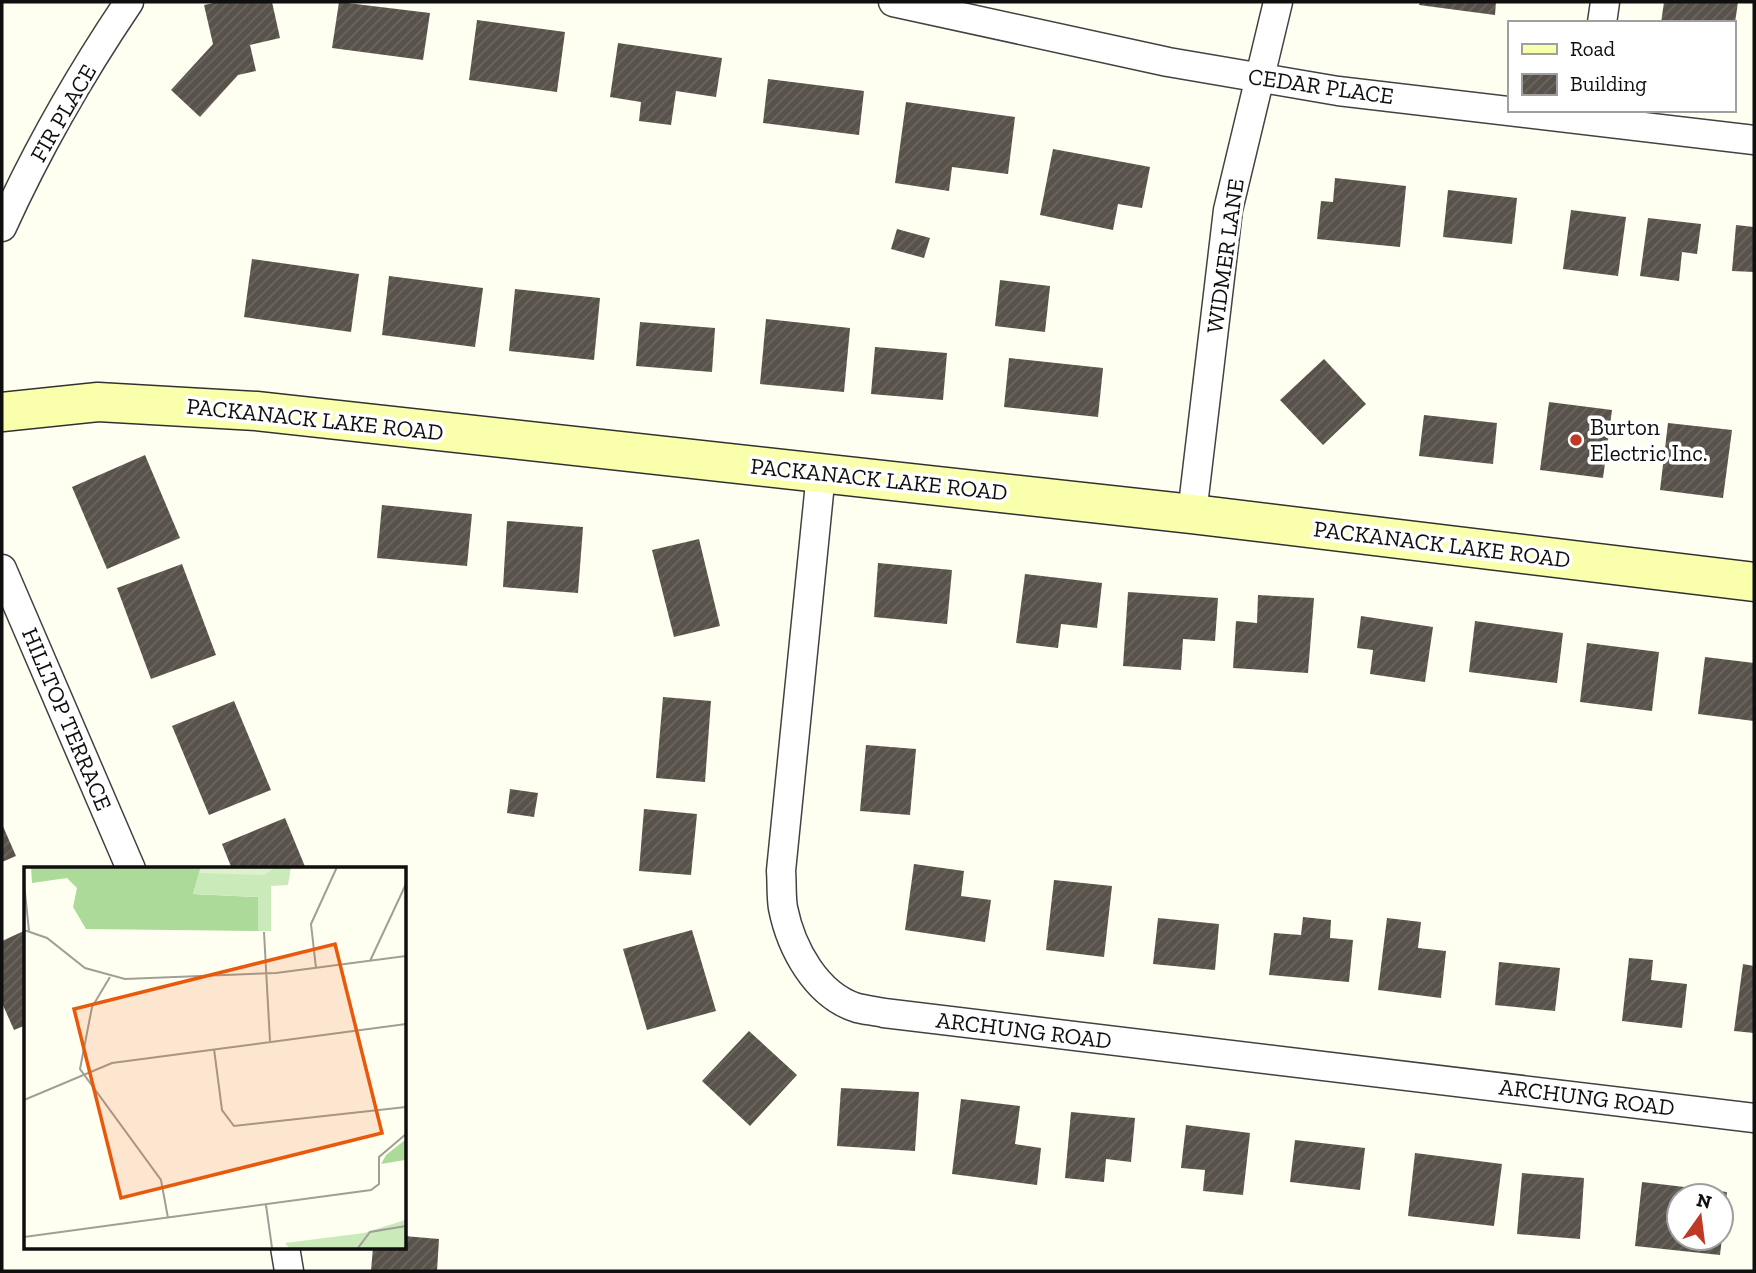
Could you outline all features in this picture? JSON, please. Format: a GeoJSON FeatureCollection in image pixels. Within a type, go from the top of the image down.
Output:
{"type":"FeatureCollection","features":[{"type":"Feature","properties":{"kind":"street","name":"FIR PLACE"},"geometry":{"type":"LineString","coordinates":[[2,228],[20,188],[129,2]]}},
{"type":"Feature","properties":{"kind":"street","name":"CEDAR PLACE"},"geometry":{"type":"LineString","coordinates":[[893,2],[1168,62],[1338,91],[1508,107]]}},
{"type":"Feature","properties":{"kind":"street","name":"WIDMER LANE"},"geometry":{"type":"LineString","coordinates":[[1192,514],[1228,210],[1278,2]]}},
{"type":"Feature","properties":{"kind":"street"},"geometry":{"type":"LineString","coordinates":[[1602,21],[1605,2]]}},
{"type":"Feature","properties":{"kind":"street","name":"CEDAR PLACE"},"geometry":{"type":"LineString","coordinates":[[1556,112],[1754,140]]}},
{"type":"Feature","properties":{"kind":"street","name":"PACKANACK LAKE ROAD"},"geometry":{"type":"LineString","coordinates":[[2,412],[98,402],[256,411],[1192,514],[1754,582]]}},
{"type":"Feature","properties":{"kind":"street","name":"ARCHUNG ROAD"},"geometry":{"type":"LineString","coordinates":[[821,473],[781,871],[783,908],[793,942],[809,971],[830,993],[856,1007],[884,1013],[1754,1118]]}},
{"type":"Feature","properties":{"kind":"street","name":"HILLTOP TERRACE"},"geometry":{"type":"LineString","coordinates":[[2,569],[130,867]]}},
{"type":"Feature","properties":{"kind":"street"},"geometry":{"type":"LineString","coordinates":[[285,1248],[289,1271]]}},
{"type":"Feature","properties":{"kind":"building"},"geometry":{"type":"Polygon","coordinates":[[[218,2],[272,2],[280,38],[250,45],[256,71],[238,75],[200,117],[171,90],[213,44],[204,5],[218,2]]]}},
{"type":"Feature","properties":{"kind":"building"},"geometry":{"type":"Polygon","coordinates":[[[339,2],[430,13],[423,60],[332,48],[339,2]]]}},
{"type":"Feature","properties":{"kind":"building"},"geometry":{"type":"Polygon","coordinates":[[[1420,2],[1496,2],[1495,15],[1419,5],[1420,2]]]}},
{"type":"Feature","properties":{"kind":"building"},"geometry":{"type":"Polygon","coordinates":[[[1664,2],[1738,2],[1735,23],[1661,21],[1664,2]]]}},
{"type":"Feature","properties":{"kind":"building"},"geometry":{"type":"Polygon","coordinates":[[[477,20],[565,32],[557,92],[469,80],[477,20]]]}},
{"type":"Feature","properties":{"kind":"building"},"geometry":{"type":"Polygon","coordinates":[[[618,43],[722,58],[716,97],[676,91],[671,125],[639,121],[641,102],[610,97],[618,43]]]}},
{"type":"Feature","properties":{"kind":"building"},"geometry":{"type":"Polygon","coordinates":[[[768,79],[864,91],[859,135],[763,123],[768,79]]]}},
{"type":"Feature","properties":{"kind":"building"},"geometry":{"type":"Polygon","coordinates":[[[906,102],[1015,117],[1008,174],[952,167],[949,191],[895,183],[906,102]]]}},
{"type":"Feature","properties":{"kind":"building"},"geometry":{"type":"Polygon","coordinates":[[[1053,149],[1150,167],[1142,208],[1118,204],[1113,230],[1040,215],[1053,149]]]}},
{"type":"Feature","properties":{"kind":"building"},"geometry":{"type":"Polygon","coordinates":[[[1335,178],[1406,186],[1400,247],[1317,239],[1321,201],[1333,202],[1335,178]]]}},
{"type":"Feature","properties":{"kind":"building"},"geometry":{"type":"Polygon","coordinates":[[[1448,190],[1517,198],[1512,244],[1443,237],[1448,190]]]}},
{"type":"Feature","properties":{"kind":"building"},"geometry":{"type":"Polygon","coordinates":[[[1571,210],[1626,217],[1618,276],[1563,269],[1571,210]]]}},
{"type":"Feature","properties":{"kind":"building"},"geometry":{"type":"Polygon","coordinates":[[[1648,218],[1701,224],[1697,254],[1682,252],[1679,281],[1640,276],[1648,218]]]}},
{"type":"Feature","properties":{"kind":"building"},"geometry":{"type":"Polygon","coordinates":[[[1736,225],[1754,227],[1754,272],[1732,271],[1736,225]]]}},
{"type":"Feature","properties":{"kind":"building"},"geometry":{"type":"Polygon","coordinates":[[[897,229],[930,238],[924,258],[891,249],[897,229]]]}},
{"type":"Feature","properties":{"kind":"building"},"geometry":{"type":"Polygon","coordinates":[[[252,259],[359,274],[351,332],[244,317],[252,259]]]}},
{"type":"Feature","properties":{"kind":"building"},"geometry":{"type":"Polygon","coordinates":[[[389,276],[483,288],[475,347],[382,335],[389,276]]]}},
{"type":"Feature","properties":{"kind":"building"},"geometry":{"type":"Polygon","coordinates":[[[1000,280],[1050,286],[1045,332],[995,326],[1000,280]]]}},
{"type":"Feature","properties":{"kind":"building"},"geometry":{"type":"Polygon","coordinates":[[[515,289],[600,298],[594,360],[509,351],[515,289]]]}},
{"type":"Feature","properties":{"kind":"building"},"geometry":{"type":"Polygon","coordinates":[[[766,319],[850,328],[844,392],[760,384],[766,319]]]}},
{"type":"Feature","properties":{"kind":"building"},"geometry":{"type":"Polygon","coordinates":[[[640,322],[715,328],[712,372],[636,366],[640,322]]]}},
{"type":"Feature","properties":{"kind":"building"},"geometry":{"type":"Polygon","coordinates":[[[875,347],[947,353],[943,400],[871,394],[875,347]]]}},
{"type":"Feature","properties":{"kind":"building"},"geometry":{"type":"Polygon","coordinates":[[[1009,358],[1103,368],[1098,417],[1004,407],[1009,358]]]}},
{"type":"Feature","properties":{"kind":"building"},"geometry":{"type":"Polygon","coordinates":[[[1324,359],[1366,404],[1323,445],[1280,400],[1324,359]]]}},
{"type":"Feature","properties":{"kind":"building","name":"Burton Electric Inc."},"geometry":{"type":"Polygon","coordinates":[[[1549,402],[1612,410],[1603,478],[1540,470],[1549,402]]]}},
{"type":"Feature","properties":{"kind":"building"},"geometry":{"type":"Polygon","coordinates":[[[1424,415],[1497,423],[1493,464],[1419,456],[1424,415]]]}},
{"type":"Feature","properties":{"kind":"building"},"geometry":{"type":"Polygon","coordinates":[[[1668,423],[1732,430],[1723,498],[1660,490],[1668,423]]]}},
{"type":"Feature","properties":{"kind":"building"},"geometry":{"type":"Polygon","coordinates":[[[145,455],[180,538],[107,569],[72,487],[145,455]]]}},
{"type":"Feature","properties":{"kind":"building"},"geometry":{"type":"Polygon","coordinates":[[[382,505],[472,514],[467,566],[377,558],[382,505]]]}},
{"type":"Feature","properties":{"kind":"building"},"geometry":{"type":"Polygon","coordinates":[[[507,521],[583,527],[578,593],[503,587],[507,521]]]}},
{"type":"Feature","properties":{"kind":"building"},"geometry":{"type":"Polygon","coordinates":[[[699,539],[720,626],[674,637],[652,550],[699,539]]]}},
{"type":"Feature","properties":{"kind":"building"},"geometry":{"type":"Polygon","coordinates":[[[878,563],[952,570],[947,624],[874,617],[878,563]]]}},
{"type":"Feature","properties":{"kind":"building"},"geometry":{"type":"Polygon","coordinates":[[[182,564],[216,655],[151,679],[117,588],[182,564]]]}},
{"type":"Feature","properties":{"kind":"building"},"geometry":{"type":"Polygon","coordinates":[[[1025,574],[1102,583],[1097,628],[1061,624],[1058,648],[1016,643],[1025,574]]]}},
{"type":"Feature","properties":{"kind":"building"},"geometry":{"type":"Polygon","coordinates":[[[1128,592],[1218,598],[1215,641],[1183,639],[1181,670],[1123,666],[1128,592]]]}},
{"type":"Feature","properties":{"kind":"building"},"geometry":{"type":"Polygon","coordinates":[[[1258,595],[1314,598],[1308,673],[1233,668],[1236,621],[1257,623],[1258,595]]]}},
{"type":"Feature","properties":{"kind":"building"},"geometry":{"type":"Polygon","coordinates":[[[1361,616],[1433,627],[1425,682],[1370,674],[1373,650],[1357,648],[1361,616]]]}},
{"type":"Feature","properties":{"kind":"building"},"geometry":{"type":"Polygon","coordinates":[[[1475,621],[1563,633],[1557,683],[1469,672],[1475,621]]]}},
{"type":"Feature","properties":{"kind":"building"},"geometry":{"type":"Polygon","coordinates":[[[1587,643],[1659,652],[1652,711],[1580,702],[1587,643]]]}},
{"type":"Feature","properties":{"kind":"building"},"geometry":{"type":"Polygon","coordinates":[[[1705,657],[1754,663],[1754,721],[1698,714],[1705,657]]]}},
{"type":"Feature","properties":{"kind":"building"},"geometry":{"type":"Polygon","coordinates":[[[663,697],[711,701],[705,782],[656,778],[663,697]]]}},
{"type":"Feature","properties":{"kind":"building"},"geometry":{"type":"Polygon","coordinates":[[[234,701],[271,790],[209,815],[172,726],[234,701]]]}},
{"type":"Feature","properties":{"kind":"building"},"geometry":{"type":"Polygon","coordinates":[[[866,745],[916,749],[910,815],[860,811],[866,745]]]}},
{"type":"Feature","properties":{"kind":"building"},"geometry":{"type":"Polygon","coordinates":[[[510,789],[538,793],[534,817],[507,813],[510,789]]]}},
{"type":"Feature","properties":{"kind":"building"},"geometry":{"type":"Polygon","coordinates":[[[644,809],[697,814],[691,875],[639,871],[644,809]]]}},
{"type":"Feature","properties":{"kind":"building"},"geometry":{"type":"Polygon","coordinates":[[[285,818],[305,867],[231,867],[222,844],[285,818]]]}},
{"type":"Feature","properties":{"kind":"building"},"geometry":{"type":"Polygon","coordinates":[[[2,824],[16,856],[2,862],[2,824]]]}},
{"type":"Feature","properties":{"kind":"building"},"geometry":{"type":"Polygon","coordinates":[[[914,864],[964,871],[961,896],[991,900],[985,942],[905,930],[914,864]]]}},
{"type":"Feature","properties":{"kind":"building"},"geometry":{"type":"Polygon","coordinates":[[[1054,880],[1112,886],[1104,957],[1046,950],[1054,880]]]}},
{"type":"Feature","properties":{"kind":"building"},"geometry":{"type":"Polygon","coordinates":[[[1303,917],[1331,920],[1330,938],[1353,940],[1349,982],[1269,975],[1274,933],[1301,935],[1303,917]]]}},
{"type":"Feature","properties":{"kind":"building"},"geometry":{"type":"Polygon","coordinates":[[[1158,918],[1219,924],[1215,970],[1153,964],[1158,918]]]}},
{"type":"Feature","properties":{"kind":"building"},"geometry":{"type":"Polygon","coordinates":[[[1387,918],[1421,922],[1418,948],[1446,951],[1441,998],[1378,990],[1387,918]]]}},
{"type":"Feature","properties":{"kind":"building"},"geometry":{"type":"Polygon","coordinates":[[[692,930],[716,1011],[647,1030],[623,949],[692,930]]]}},
{"type":"Feature","properties":{"kind":"building"},"geometry":{"type":"Polygon","coordinates":[[[24,931],[24,1026],[14,1030],[2,1003],[2,941],[24,931]]]}},
{"type":"Feature","properties":{"kind":"building"},"geometry":{"type":"Polygon","coordinates":[[[1629,958],[1653,960],[1651,980],[1687,984],[1682,1028],[1622,1021],[1629,958]]]}},
{"type":"Feature","properties":{"kind":"building"},"geometry":{"type":"Polygon","coordinates":[[[1499,962],[1560,968],[1555,1011],[1495,1005],[1499,962]]]}},
{"type":"Feature","properties":{"kind":"building"},"geometry":{"type":"Polygon","coordinates":[[[1743,964],[1754,966],[1754,1033],[1734,1031],[1743,964]]]}},
{"type":"Feature","properties":{"kind":"building"},"geometry":{"type":"Polygon","coordinates":[[[749,1031],[797,1075],[750,1126],[702,1081],[749,1031]]]}},
{"type":"Feature","properties":{"kind":"building"},"geometry":{"type":"Polygon","coordinates":[[[841,1088],[919,1092],[915,1151],[837,1146],[841,1088]]]}},
{"type":"Feature","properties":{"kind":"building"},"geometry":{"type":"Polygon","coordinates":[[[961,1099],[1020,1106],[1015,1144],[1041,1148],[1037,1185],[952,1174],[961,1099]]]}},
{"type":"Feature","properties":{"kind":"building"},"geometry":{"type":"Polygon","coordinates":[[[1071,1112],[1135,1118],[1131,1162],[1106,1159],[1104,1182],[1065,1178],[1071,1112]]]}},
{"type":"Feature","properties":{"kind":"building"},"geometry":{"type":"Polygon","coordinates":[[[1186,1125],[1250,1133],[1243,1195],[1203,1191],[1205,1170],[1181,1168],[1186,1125]]]}},
{"type":"Feature","properties":{"kind":"building"},"geometry":{"type":"Polygon","coordinates":[[[1295,1140],[1365,1148],[1360,1190],[1290,1182],[1295,1140]]]}},
{"type":"Feature","properties":{"kind":"building"},"geometry":{"type":"Polygon","coordinates":[[[1415,1153],[1502,1164],[1494,1226],[1408,1216],[1415,1153]]]}},
{"type":"Feature","properties":{"kind":"building"},"geometry":{"type":"Polygon","coordinates":[[[1522,1173],[1584,1178],[1580,1239],[1517,1234],[1522,1173]]]}},
{"type":"Feature","properties":{"kind":"building"},"geometry":{"type":"Polygon","coordinates":[[[1642,1182],[1665,1185],[1665,1249],[1635,1246],[1642,1182]]]}},
{"type":"Feature","properties":{"kind":"building"},"geometry":{"type":"Polygon","coordinates":[[[406,1236],[439,1239],[437,1271],[371,1271],[373,1248],[406,1248],[406,1236]]]}},
{"type":"Feature","properties":{"kind":"building"},"geometry":{"type":"Polygon","coordinates":[[[1692,1252],[1720,1252],[1720,1255],[1692,1252]]]}},
{"type":"Feature","properties":{"kind":"place","name":"Burton Electric Inc."},"geometry":{"type":"Point","coordinates":[1576,440]}}]}
